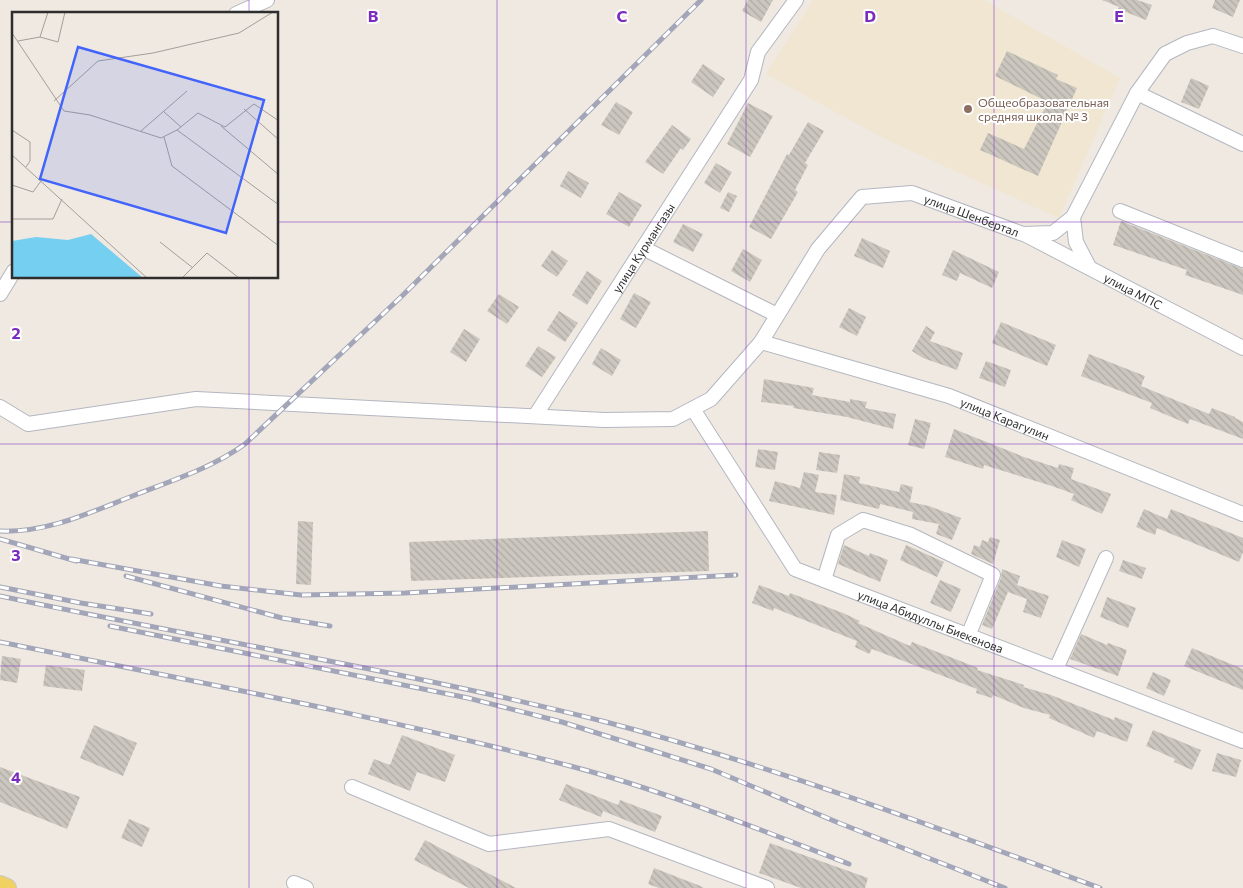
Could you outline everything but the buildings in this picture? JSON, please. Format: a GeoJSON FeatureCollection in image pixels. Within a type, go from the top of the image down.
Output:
{"type":"FeatureCollection","features":[{"type":"Feature","properties":{"kind":"main road"},"geometry":{"type":"LineString","coordinates":[[0,885],[7,888]]}},
{"type":"Feature","properties":{"kind":"street"},"geometry":{"type":"LineString","coordinates":[[241,12],[268,0]]}},
{"type":"Feature","properties":{"kind":"street","name":"улица Курмангазы"},"geometry":{"type":"LineString","coordinates":[[535,416],[751,80],[758,52],[796,0]]}},
{"type":"Feature","properties":{"kind":"street","name":"улица Шенбертал"},"geometry":{"type":"LineString","coordinates":[[0,407],[28,424],[196,398],[604,420],[673,419],[711,399],[761,342],[818,249],[862,197],[912,193],[1023,234],[1053,233],[1072,216],[1137,92],[1165,54],[1187,42],[1213,36],[1243,46]]}},
{"type":"Feature","properties":{"kind":"street"},"geometry":{"type":"LineString","coordinates":[[1137,92],[1243,144]]}},
{"type":"Feature","properties":{"kind":"street"},"geometry":{"type":"LineString","coordinates":[[1120,211],[1243,260]]}},
{"type":"Feature","properties":{"kind":"street"},"geometry":{"type":"LineString","coordinates":[[1072,216],[1072,229],[1076,242],[1090,268]]}},
{"type":"Feature","properties":{"kind":"street","name":"улица МПС"},"geometry":{"type":"LineString","coordinates":[[1023,234],[1243,348]]}},
{"type":"Feature","properties":{"kind":"street"},"geometry":{"type":"LineString","coordinates":[[643,248],[777,315]]}},
{"type":"Feature","properties":{"kind":"street"},"geometry":{"type":"LineString","coordinates":[[0,294],[12,275]]}},
{"type":"Feature","properties":{"kind":"street","name":"улица Карагулин"},"geometry":{"type":"LineString","coordinates":[[761,342],[949,396],[1243,514]]}},
{"type":"Feature","properties":{"kind":"street","name":"улица Абидуллы Биекенова"},"geometry":{"type":"LineString","coordinates":[[693,409],[795,569],[1243,741]]}},
{"type":"Feature","properties":{"kind":"street"},"geometry":{"type":"LineString","coordinates":[[824,580],[838,535],[863,520],[911,535],[993,575],[968,636]]}},
{"type":"Feature","properties":{"kind":"street"},"geometry":{"type":"LineString","coordinates":[[1056,669],[1106,558]]}},
{"type":"Feature","properties":{"kind":"street"},"geometry":{"type":"LineString","coordinates":[[352,787],[489,844],[609,829],[767,888]]}},
{"type":"Feature","properties":{"kind":"shaded area","name":"Общеобразовательная средняя школа № 3"},"geometry":{"type":"Polygon","coordinates":[[[813,0],[984,0],[1120,78],[1059,218],[885,139],[766,74],[813,0]]]}},
{"type":"Feature","properties":{"kind":"railway"},"geometry":{"type":"LineString","coordinates":[[0,531],[35,529],[86,514],[192,473],[219,460],[245,444],[402,296],[701,0]]}},
{"type":"Feature","properties":{"kind":"railway"},"geometry":{"type":"LineString","coordinates":[[0,539],[76,561]]}},
{"type":"Feature","properties":{"kind":"railway"},"geometry":{"type":"LineString","coordinates":[[71,559],[221,586],[301,595],[405,593],[736,575]]}},
{"type":"Feature","properties":{"kind":"railway"},"geometry":{"type":"LineString","coordinates":[[126,576],[282,618],[330,626]]}},
{"type":"Feature","properties":{"kind":"railway"},"geometry":{"type":"LineString","coordinates":[[0,587],[151,614]]}},
{"type":"Feature","properties":{"kind":"railway"},"geometry":{"type":"LineString","coordinates":[[0,596],[380,671],[606,722],[669,739],[793,778],[1100,888]]}},
{"type":"Feature","properties":{"kind":"railway"},"geometry":{"type":"LineString","coordinates":[[110,626],[468,698],[562,722],[711,769],[839,823],[1005,888]]}},
{"type":"Feature","properties":{"kind":"railway"},"geometry":{"type":"LineString","coordinates":[[0,642],[360,716],[574,767],[678,799],[849,864]]}},
{"type":"Feature","properties":{"kind":"place","name":"Общеобразовательная средняя школа № 3"},"geometry":{"type":"Point","coordinates":[968,109]}}]}
